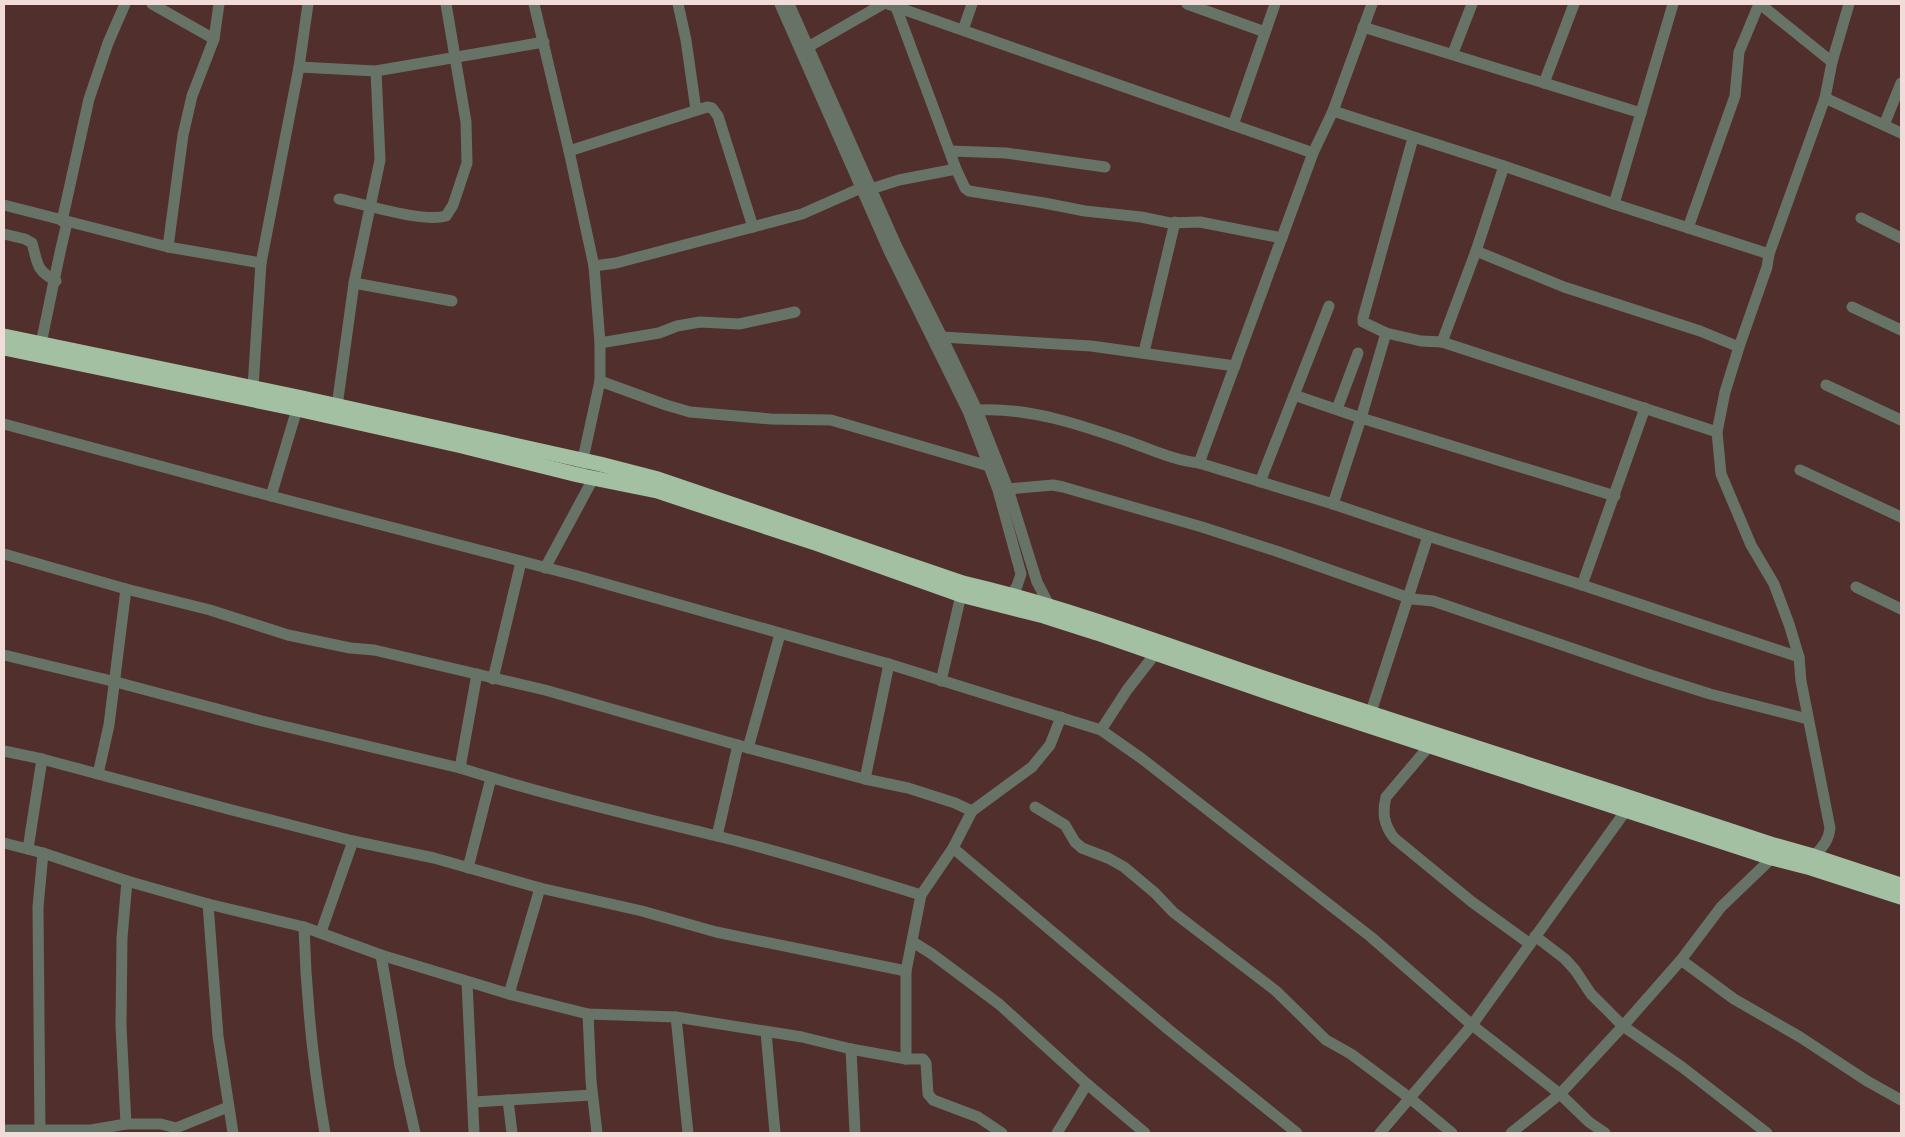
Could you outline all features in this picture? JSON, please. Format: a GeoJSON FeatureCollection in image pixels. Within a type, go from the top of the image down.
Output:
{"type":"FeatureCollection","features":[{"type":"Feature","properties":{"kind":"highway"},"geometry":{"type":"LineString","coordinates":[[4,336],[254,387],[337,406],[581,468],[594,477],[657,491],[818,544],[1049,605],[1774,846],[1813,856],[1901,884]]}},
{"type":"Feature","properties":{"kind":"highway"},"geometry":{"type":"LineString","coordinates":[[4,348],[297,409],[462,446],[581,468],[658,479],[882,562],[961,595],[1044,616],[1772,858],[1811,868],[1901,897]]}},
{"type":"Feature","properties":{"kind":"street"},"geometry":{"type":"LineString","coordinates":[[41,343],[56,281],[64,222],[89,98],[108,43],[125,4]]}},
{"type":"Feature","properties":{"kind":"street"},"geometry":{"type":"LineString","coordinates":[[152,4],[214,39]]}},
{"type":"Feature","properties":{"kind":"street"},"geometry":{"type":"LineString","coordinates":[[168,248],[183,135],[192,96],[214,39],[219,4]]}},
{"type":"Feature","properties":{"kind":"street"},"geometry":{"type":"LineString","coordinates":[[254,387],[261,263],[299,68],[308,4]]}},
{"type":"Feature","properties":{"kind":"street"},"geometry":{"type":"LineString","coordinates":[[339,199],[403,214],[433,218],[446,216],[450,212],[468,163],[466,122],[446,4]]}},
{"type":"Feature","properties":{"kind":"street"},"geometry":{"type":"LineString","coordinates":[[534,4],[594,266],[600,343],[600,381],[581,468]]}},
{"type":"Feature","properties":{"kind":"street"},"geometry":{"type":"LineString","coordinates":[[678,4],[686,40],[696,110]]}},
{"type":"Feature","properties":{"kind":"street"},"geometry":{"type":"LineString","coordinates":[[780,4],[866,189],[942,336],[977,410],[1008,489],[1037,582],[1049,605]]}},
{"type":"Feature","properties":{"kind":"street"},"geometry":{"type":"LineString","coordinates":[[789,4],[866,189],[889,251],[968,411],[989,466],[998,490],[1021,574],[1012,594]]}},
{"type":"Feature","properties":{"kind":"street"},"geometry":{"type":"LineString","coordinates":[[808,47],[883,4]]}},
{"type":"Feature","properties":{"kind":"street"},"geometry":{"type":"LineString","coordinates":[[963,30],[972,4]]}},
{"type":"Feature","properties":{"kind":"street"},"geometry":{"type":"LineString","coordinates":[[1187,4],[1265,32]]}},
{"type":"Feature","properties":{"kind":"street"},"geometry":{"type":"LineString","coordinates":[[1233,125],[1275,4]]}},
{"type":"Feature","properties":{"kind":"street"},"geometry":{"type":"LineString","coordinates":[[1199,463],[1313,153],[1333,111],[1372,4]]}},
{"type":"Feature","properties":{"kind":"street"},"geometry":{"type":"LineString","coordinates":[[1453,53],[1472,4]]}},
{"type":"Feature","properties":{"kind":"street"},"geometry":{"type":"LineString","coordinates":[[1544,83],[1574,4]]}},
{"type":"Feature","properties":{"kind":"street"},"geometry":{"type":"LineString","coordinates":[[1614,204],[1673,4]]}},
{"type":"Feature","properties":{"kind":"street"},"geometry":{"type":"LineString","coordinates":[[1688,228],[1730,114],[1737,88],[1739,52],[1759,4],[1832,62]]}},
{"type":"Feature","properties":{"kind":"street"},"geometry":{"type":"LineString","coordinates":[[1813,856],[1830,835],[1830,828],[1808,719],[1799,658],[1774,584],[1751,545],[1721,474],[1717,432],[1725,392],[1767,268],[1769,254],[1825,98],[1832,62],[1849,4]]}},
{"type":"Feature","properties":{"kind":"street"},"geometry":{"type":"LineString","coordinates":[[892,5],[1313,153]]}},
{"type":"Feature","properties":{"kind":"street"},"geometry":{"type":"LineString","coordinates":[[892,5],[956,169],[969,191],[1085,211],[1141,217],[1170,223],[1200,222],[1282,238]]}},
{"type":"Feature","properties":{"kind":"street"},"geometry":{"type":"LineString","coordinates":[[1364,27],[1453,53],[1641,113]]}},
{"type":"Feature","properties":{"kind":"street"},"geometry":{"type":"LineString","coordinates":[[299,68],[376,71],[544,42]]}},
{"type":"Feature","properties":{"kind":"street"},"geometry":{"type":"LineString","coordinates":[[337,406],[354,283],[380,160],[376,71]]}},
{"type":"Feature","properties":{"kind":"street"},"geometry":{"type":"LineString","coordinates":[[1884,125],[1901,83]]}},
{"type":"Feature","properties":{"kind":"street"},"geometry":{"type":"LineString","coordinates":[[1825,98],[1901,133]]}},
{"type":"Feature","properties":{"kind":"street"},"geometry":{"type":"LineString","coordinates":[[569,151],[696,110],[712,108],[716,111],[746,200],[753,227]]}},
{"type":"Feature","properties":{"kind":"street"},"geometry":{"type":"LineString","coordinates":[[1333,111],[1769,254]]}},
{"type":"Feature","properties":{"kind":"street"},"geometry":{"type":"LineString","coordinates":[[1413,138],[1363,322],[1386,333],[1421,341],[1442,342],[1717,432]]}},
{"type":"Feature","properties":{"kind":"street"},"geometry":{"type":"LineString","coordinates":[[950,151],[1006,153],[1105,167]]}},
{"type":"Feature","properties":{"kind":"street"},"geometry":{"type":"LineString","coordinates":[[1442,342],[1476,252],[1504,166]]}},
{"type":"Feature","properties":{"kind":"street"},"geometry":{"type":"LineString","coordinates":[[594,266],[802,214],[866,189],[899,180],[956,169]]}},
{"type":"Feature","properties":{"kind":"street"},"geometry":{"type":"LineString","coordinates":[[4,205],[168,248],[261,263]]}},
{"type":"Feature","properties":{"kind":"street"},"geometry":{"type":"LineString","coordinates":[[1862,218],[1901,238]]}},
{"type":"Feature","properties":{"kind":"street"},"geometry":{"type":"LineString","coordinates":[[1144,352],[1175,222]]}},
{"type":"Feature","properties":{"kind":"street"},"geometry":{"type":"LineString","coordinates":[[4,234],[25,239],[32,243],[36,264],[46,276],[56,281]]}},
{"type":"Feature","properties":{"kind":"street"},"geometry":{"type":"LineString","coordinates":[[1476,252],[1564,287],[1700,331],[1739,347]]}},
{"type":"Feature","properties":{"kind":"street"},"geometry":{"type":"LineString","coordinates":[[354,283],[452,301]]}},
{"type":"Feature","properties":{"kind":"street"},"geometry":{"type":"LineString","coordinates":[[1260,482],[1329,306]]}},
{"type":"Feature","properties":{"kind":"street"},"geometry":{"type":"LineString","coordinates":[[1852,306],[1901,330]]}},
{"type":"Feature","properties":{"kind":"street"},"geometry":{"type":"LineString","coordinates":[[600,343],[659,333],[677,326],[700,322],[739,324],[795,312]]}},
{"type":"Feature","properties":{"kind":"street"},"geometry":{"type":"LineString","coordinates":[[1333,504],[1386,333]]}},
{"type":"Feature","properties":{"kind":"street"},"geometry":{"type":"LineString","coordinates":[[942,336],[1082,345],[1144,352],[1234,366]]}},
{"type":"Feature","properties":{"kind":"street"},"geometry":{"type":"LineString","coordinates":[[1337,410],[1358,353]]}},
{"type":"Feature","properties":{"kind":"street"},"geometry":{"type":"LineString","coordinates":[[600,381],[690,412],[771,419],[831,420],[989,466]]}},
{"type":"Feature","properties":{"kind":"street"},"geometry":{"type":"LineString","coordinates":[[1826,385],[1901,420]]}},
{"type":"Feature","properties":{"kind":"street"},"geometry":{"type":"LineString","coordinates":[[1294,395],[1361,418],[1615,496]]}},
{"type":"Feature","properties":{"kind":"street"},"geometry":{"type":"LineString","coordinates":[[1582,585],[1615,496],[1644,408]]}},
{"type":"Feature","properties":{"kind":"street"},"geometry":{"type":"LineString","coordinates":[[270,496],[297,409]]}},
{"type":"Feature","properties":{"kind":"street"},"geometry":{"type":"LineString","coordinates":[[977,410],[993,409],[1046,416],[1086,426],[1189,462],[1199,463],[1333,504],[1799,658]]}},
{"type":"Feature","properties":{"kind":"street"},"geometry":{"type":"LineString","coordinates":[[4,424],[270,496],[578,576],[889,664],[1101,730],[1141,758],[1371,937],[1472,1025],[1560,1094],[1604,1133]]}},
{"type":"Feature","properties":{"kind":"street"},"geometry":{"type":"LineString","coordinates":[[1800,470],[1901,516]]}},
{"type":"Feature","properties":{"kind":"street"},"geometry":{"type":"LineString","coordinates":[[545,568],[594,477]]}},
{"type":"Feature","properties":{"kind":"street"},"geometry":{"type":"LineString","coordinates":[[1008,489],[1053,484],[1193,524],[1409,598],[1433,601],[1656,677],[1710,694],[1808,719]]}},
{"type":"Feature","properties":{"kind":"street"},"geometry":{"type":"LineString","coordinates":[[1371,712],[1428,536]]}},
{"type":"Feature","properties":{"kind":"street"},"geometry":{"type":"LineString","coordinates":[[4,554],[126,589],[210,610],[288,635],[350,648],[374,650],[545,690],[743,747],[865,779],[908,788],[955,803],[972,811]]}},
{"type":"Feature","properties":{"kind":"street"},"geometry":{"type":"LineString","coordinates":[[493,679],[521,562]]}},
{"type":"Feature","properties":{"kind":"street"},"geometry":{"type":"LineString","coordinates":[[1856,587],[1901,609]]}},
{"type":"Feature","properties":{"kind":"street"},"geometry":{"type":"LineString","coordinates":[[98,774],[116,682],[126,589]]}},
{"type":"Feature","properties":{"kind":"street"},"geometry":{"type":"LineString","coordinates":[[941,680],[961,595]]}},
{"type":"Feature","properties":{"kind":"street"},"geometry":{"type":"LineString","coordinates":[[717,836],[743,747],[780,634]]}},
{"type":"Feature","properties":{"kind":"street"},"geometry":{"type":"LineString","coordinates":[[1101,730],[1127,690],[1155,654]]}},
{"type":"Feature","properties":{"kind":"street"},"geometry":{"type":"LineString","coordinates":[[4,655],[116,682],[262,721],[460,768],[669,826],[717,836],[824,865],[921,895]]}},
{"type":"Feature","properties":{"kind":"street"},"geometry":{"type":"LineString","coordinates":[[865,779],[889,664]]}},
{"type":"Feature","properties":{"kind":"street"},"geometry":{"type":"LineString","coordinates":[[460,768],[477,674]]}},
{"type":"Feature","properties":{"kind":"street"},"geometry":{"type":"LineString","coordinates":[[906,1059],[906,971],[921,895],[953,848],[972,811],[1032,767],[1050,745],[1061,717]]}},
{"type":"Feature","properties":{"kind":"street"},"geometry":{"type":"LineString","coordinates":[[1430,745],[1386,797],[1384,816],[1388,830],[1394,838],[1472,902],[1565,958],[1591,994],[1623,1026],[1682,1067],[1767,1133]]}},
{"type":"Feature","properties":{"kind":"street"},"geometry":{"type":"LineString","coordinates":[[4,751],[42,759],[353,841],[434,858],[540,888],[642,911],[716,932],[906,971]]}},
{"type":"Feature","properties":{"kind":"street"},"geometry":{"type":"LineString","coordinates":[[28,849],[42,759]]}},
{"type":"Feature","properties":{"kind":"street"},"geometry":{"type":"LineString","coordinates":[[468,868],[491,778]]}},
{"type":"Feature","properties":{"kind":"street"},"geometry":{"type":"LineString","coordinates":[[1036,808],[1065,825],[1075,842],[1082,848],[1108,858],[1155,892],[1173,912],[1276,991],[1326,1040],[1351,1054],[1411,1099],[1452,1133]]}},
{"type":"Feature","properties":{"kind":"street"},"geometry":{"type":"LineString","coordinates":[[1380,1133],[1411,1099],[1472,1025],[1627,809]]}},
{"type":"Feature","properties":{"kind":"street"},"geometry":{"type":"LineString","coordinates":[[321,932],[353,841]]}},
{"type":"Feature","properties":{"kind":"street"},"geometry":{"type":"LineString","coordinates":[[4,843],[43,853],[127,881],[208,904],[304,927],[381,956],[509,994],[588,1014],[676,1017],[802,1037],[851,1049],[906,1059],[923,1059],[926,1063],[928,1094],[933,1100],[978,1117],[1002,1133]]}},
{"type":"Feature","properties":{"kind":"street"},"geometry":{"type":"LineString","coordinates":[[953,848],[1162,1024],[1297,1133]]}},
{"type":"Feature","properties":{"kind":"street"},"geometry":{"type":"LineString","coordinates":[[40,1131],[38,907],[43,853]]}},
{"type":"Feature","properties":{"kind":"street"},"geometry":{"type":"LineString","coordinates":[[1511,1133],[1560,1094],[1681,960],[1721,907],[1772,858]]}},
{"type":"Feature","properties":{"kind":"street"},"geometry":{"type":"LineString","coordinates":[[126,1124],[121,1016],[122,938],[127,881]]}},
{"type":"Feature","properties":{"kind":"street"},"geometry":{"type":"LineString","coordinates":[[509,994],[540,888]]}},
{"type":"Feature","properties":{"kind":"street"},"geometry":{"type":"LineString","coordinates":[[208,904],[218,1036],[233,1133]]}},
{"type":"Feature","properties":{"kind":"street"},"geometry":{"type":"LineString","coordinates":[[304,927],[306,988],[318,1092],[325,1133]]}},
{"type":"Feature","properties":{"kind":"street"},"geometry":{"type":"LineString","coordinates":[[912,942],[932,954],[999,1004],[1087,1084],[1145,1133]]}},
{"type":"Feature","properties":{"kind":"street"},"geometry":{"type":"LineString","coordinates":[[381,956],[400,1066],[415,1133]]}},
{"type":"Feature","properties":{"kind":"street"},"geometry":{"type":"LineString","coordinates":[[1681,960],[1734,999],[1800,1037],[1867,1081],[1901,1100]]}},
{"type":"Feature","properties":{"kind":"street"},"geometry":{"type":"LineString","coordinates":[[467,982],[474,1133]]}},
{"type":"Feature","properties":{"kind":"street"},"geometry":{"type":"LineString","coordinates":[[588,1014],[592,1095],[597,1133]]}},
{"type":"Feature","properties":{"kind":"street"},"geometry":{"type":"LineString","coordinates":[[676,1017],[688,1133]]}},
{"type":"Feature","properties":{"kind":"street"},"geometry":{"type":"LineString","coordinates":[[766,1032],[775,1133]]}},
{"type":"Feature","properties":{"kind":"street"},"geometry":{"type":"LineString","coordinates":[[851,1049],[855,1133]]}},
{"type":"Feature","properties":{"kind":"street"},"geometry":{"type":"LineString","coordinates":[[1057,1133],[1087,1084]]}},
{"type":"Feature","properties":{"kind":"street"},"geometry":{"type":"LineString","coordinates":[[474,1102],[592,1095]]}},
{"type":"Feature","properties":{"kind":"street"},"geometry":{"type":"LineString","coordinates":[[508,1100],[512,1133]]}},
{"type":"Feature","properties":{"kind":"street"},"geometry":{"type":"LineString","coordinates":[[4,1130],[91,1132],[126,1124],[161,1124],[176,1131],[228,1106]]}}]}
